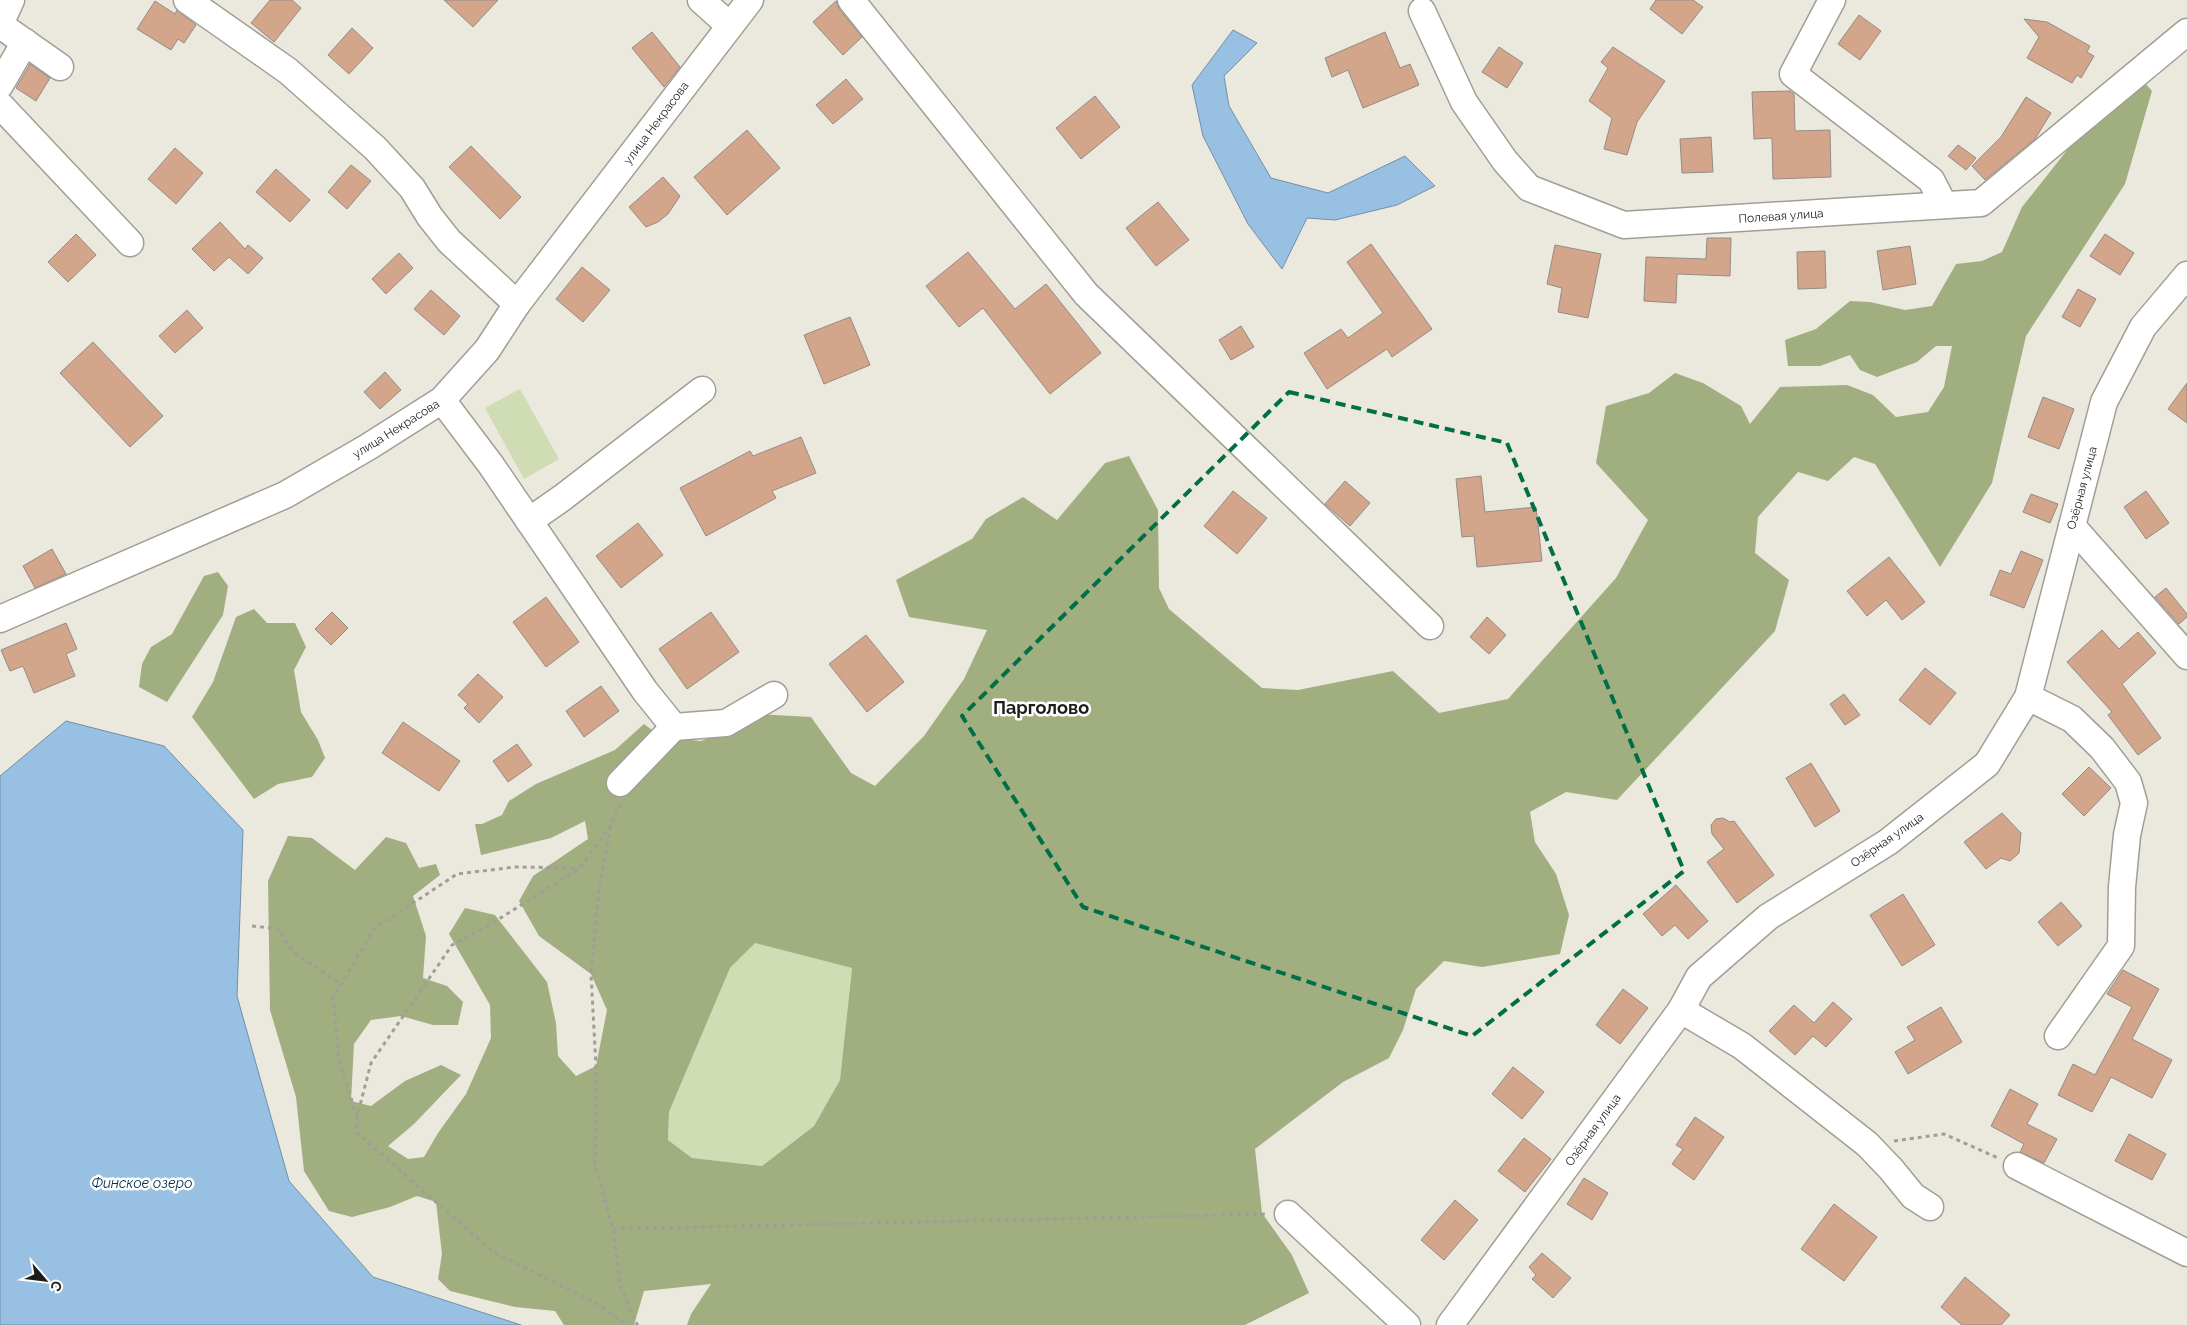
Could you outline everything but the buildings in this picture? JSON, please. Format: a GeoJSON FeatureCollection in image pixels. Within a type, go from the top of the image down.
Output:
{"type":"FeatureCollection","features":[{"type":"Feature","properties":{"kind":"street"},"geometry":{"type":"LineString","coordinates":[[11,0],[0,24],[60,67]]}},
{"type":"Feature","properties":{"kind":"street"},"geometry":{"type":"LineString","coordinates":[[187,0],[288,71],[375,148],[412,188],[430,217],[449,241],[517,304]]}},
{"type":"Feature","properties":{"kind":"street"},"geometry":{"type":"LineString","coordinates":[[701,0],[730,26]]}},
{"type":"Feature","properties":{"kind":"street","name":"улица Некрасова"},"geometry":{"type":"LineString","coordinates":[[0,619],[285,495],[368,447],[442,400],[487,350],[517,304],[750,0]]}},
{"type":"Feature","properties":{"kind":"street"},"geometry":{"type":"LineString","coordinates":[[851,0],[1086,294],[1430,626]]}},
{"type":"Feature","properties":{"kind":"street"},"geometry":{"type":"LineString","coordinates":[[1832,0],[1793,74],[1931,180],[1944,205]]}},
{"type":"Feature","properties":{"kind":"street","name":"Полевая улица"},"geometry":{"type":"LineString","coordinates":[[1422,11],[1464,102],[1505,160],[1529,188],[1624,225],[1982,203],[2187,32]]}},
{"type":"Feature","properties":{"kind":"street"},"geometry":{"type":"LineString","coordinates":[[0,84],[25,42]]}},
{"type":"Feature","properties":{"kind":"street"},"geometry":{"type":"LineString","coordinates":[[0,106],[130,243]]}},
{"type":"Feature","properties":{"kind":"street","name":"Озёрная улица"},"geometry":{"type":"LineString","coordinates":[[1450,1325],[1680,1010],[1699,976],[1768,917],[1888,842],[1986,764],[2028,698],[2104,402],[2143,327],[2187,274]]}},
{"type":"Feature","properties":{"kind":"street"},"geometry":{"type":"LineString","coordinates":[[529,521],[562,498],[702,390]]}},
{"type":"Feature","properties":{"kind":"street"},"geometry":{"type":"LineString","coordinates":[[442,400],[492,465],[646,691],[674,727]]}},
{"type":"Feature","properties":{"kind":"street"},"geometry":{"type":"LineString","coordinates":[[2072,526],[2187,656]]}},
{"type":"Feature","properties":{"kind":"street"},"geometry":{"type":"LineString","coordinates":[[620,783],[674,727],[726,723],[774,695]]}},
{"type":"Feature","properties":{"kind":"street"},"geometry":{"type":"LineString","coordinates":[[2028,698],[2072,720],[2102,748],[2128,782],[2134,803],[2127,836],[2122,887],[2121,946],[2058,1036]]}},
{"type":"Feature","properties":{"kind":"street"},"geometry":{"type":"LineString","coordinates":[[1680,1010],[1742,1046],[1866,1144],[1891,1169],[1913,1196],[1930,1207]]}},
{"type":"Feature","properties":{"kind":"street"},"geometry":{"type":"LineString","coordinates":[[2017,1166],[2187,1254]]}},
{"type":"Feature","properties":{"kind":"street"},"geometry":{"type":"LineString","coordinates":[[1288,1214],[1407,1325]]}},
{"type":"Feature","properties":{"kind":"path"},"geometry":{"type":"LineString","coordinates":[[626,1325],[594,1302],[493,1252],[357,1133],[357,1117],[371,1063],[452,945],[491,924],[580,868],[611,824],[599,888],[591,974],[596,1076],[595,1164],[613,1229],[620,1284],[635,1322],[638,1325]]}},
{"type":"Feature","properties":{"kind":"path"},"geometry":{"type":"LineString","coordinates":[[357,1117],[339,1060],[333,998],[374,929],[457,874],[515,867],[580,868]]}},
{"type":"Feature","properties":{"kind":"path"},"geometry":{"type":"LineString","coordinates":[[252,926],[279,929],[292,952],[341,984]]}},
{"type":"Feature","properties":{"kind":"path"},"geometry":{"type":"LineString","coordinates":[[1866,1144],[1944,1134],[2017,1166]]}},
{"type":"Feature","properties":{"kind":"path"},"geometry":{"type":"LineString","coordinates":[[613,1229],[1288,1214]]}},
{"type":"Feature","properties":{"kind":"highlighted area"},"geometry":{"type":"Polygon","coordinates":[[[1289,392],[1507,443],[1684,871],[1472,1036],[1083,907],[962,716],[1289,392]]]}},
{"type":"Feature","properties":{"kind":"green space"},"geometry":{"type":"Polygon","coordinates":[[[2144,82],[2152,91],[2125,184],[2026,336],[1992,483],[1940,567],[1875,464],[1854,457],[1828,481],[1798,472],[1758,517],[1755,553],[1789,580],[1775,631],[1617,800],[1566,792],[1530,812],[1535,842],[1556,874],[1569,915],[1560,954],[1482,967],[1444,961],[1416,989],[1403,1030],[1389,1058],[1343,1082],[1255,1149],[1262,1213],[1292,1255],[1309,1293],[1245,1325],[687,1325],[691,1314],[711,1284],[644,1291],[634,1325],[564,1325],[555,1311],[515,1307],[450,1291],[438,1279],[442,1254],[436,1202],[417,1196],[390,1207],[352,1217],[329,1211],[304,1171],[296,1097],[270,1010],[268,881],[288,836],[312,838],[355,870],[386,837],[406,843],[419,868],[436,864],[440,875],[413,896],[426,936],[423,978],[447,986],[463,1002],[458,1025],[433,1025],[401,1016],[371,1020],[354,1044],[351,1101],[371,1106],[405,1081],[441,1065],[461,1075],[414,1124],[388,1146],[408,1159],[424,1157],[438,1133],[466,1094],[491,1038],[490,1005],[449,934],[465,908],[495,915],[547,982],[556,1023],[558,1056],[576,1076],[596,1066],[607,1010],[591,974],[539,936],[519,901],[533,876],[588,839],[585,821],[551,838],[481,855],[475,824],[482,824],[502,815],[509,801],[536,784],[615,750],[644,724],[661,737],[701,741],[739,726],[757,714],[811,717],[851,773],[875,786],[924,736],[964,679],[987,630],[909,617],[896,580],[972,539],[986,519],[1023,497],[1057,520],[1105,463],[1129,456],[1158,510],[1159,588],[1169,609],[1262,688],[1298,690],[1393,671],[1439,713],[1508,699],[1616,578],[1648,520],[1596,463],[1606,406],[1649,393],[1675,373],[1703,383],[1741,406],[1750,424],[1780,387],[1847,385],[1873,395],[1896,417],[1928,412],[1944,387],[1952,346],[1936,346],[1917,362],[1877,377],[1860,370],[1850,355],[1820,366],[1788,366],[1785,340],[1816,329],[1850,301],[1870,302],[1905,310],[1932,306],[1956,264],[1982,261],[2002,252],[2022,207],[2072,144],[2144,82]],[[755,943],[730,968],[669,1112],[668,1140],[692,1158],[762,1166],[814,1126],[840,1080],[852,968],[755,943]]]}},
{"type":"Feature","properties":{"kind":"green space"},"geometry":{"type":"Polygon","coordinates":[[[520,389],[559,459],[524,479],[485,408],[520,389]]]}},
{"type":"Feature","properties":{"kind":"green space"},"geometry":{"type":"Polygon","coordinates":[[[218,572],[228,586],[223,615],[167,702],[139,687],[142,664],[151,647],[172,634],[204,576],[218,572]]]}},
{"type":"Feature","properties":{"kind":"green space"},"geometry":{"type":"Polygon","coordinates":[[[254,609],[267,623],[295,623],[306,647],[294,670],[301,712],[318,740],[325,758],[312,777],[278,784],[254,799],[192,717],[213,682],[236,617],[254,609]]]}},
{"type":"Feature","properties":{"kind":"green space"},"geometry":{"type":"Polygon","coordinates":[[[755,942],[852,968],[840,1080],[814,1126],[762,1166],[692,1158],[668,1140],[669,1112],[730,968],[755,942]]]}},
{"type":"Feature","properties":{"kind":"water"},"geometry":{"type":"Polygon","coordinates":[[[1233,30],[1257,43],[1224,76],[1229,106],[1271,178],[1328,193],[1405,156],[1435,186],[1397,205],[1335,220],[1307,218],[1282,269],[1248,224],[1203,136],[1192,85],[1233,30]]]}},
{"type":"Feature","properties":{"kind":"water","name":"Финское озеро"},"geometry":{"type":"Polygon","coordinates":[[[66,721],[164,746],[243,830],[237,996],[289,1181],[373,1277],[521,1325],[0,1325],[0,776],[66,721]]]}},
{"type":"Feature","properties":{"kind":"district","name":"Парголово"},"geometry":{"type":"Point","coordinates":[1041,707]}}]}
